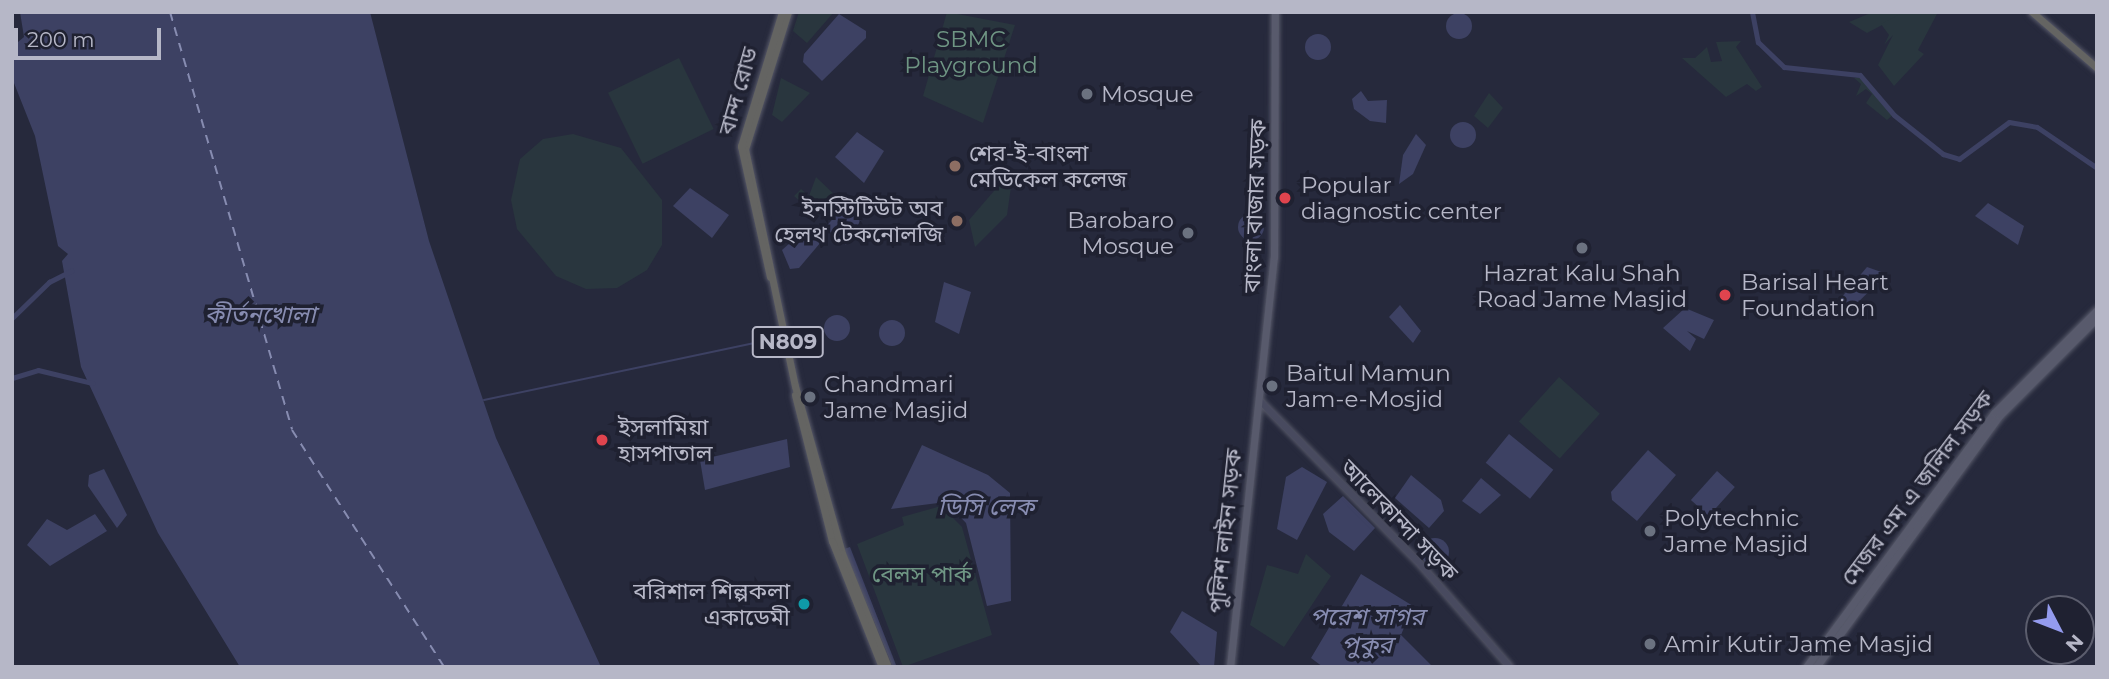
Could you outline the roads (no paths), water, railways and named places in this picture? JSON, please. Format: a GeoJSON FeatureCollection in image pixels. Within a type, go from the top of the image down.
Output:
{"type":"FeatureCollection","features":[{"type":"Feature","properties":{"kind":"highway","name":"বান্দ রোড"},"geometry":{"type":"LineString","coordinates":[[782,12],[741,146],[832,541],[882,667]]}},
{"type":"Feature","properties":{"kind":"highway","name":"বান্দ রোড"},"geometry":{"type":"LineString","coordinates":[[788,12],[746,149],[795,386],[842,553],[888,667]]}},
{"type":"Feature","properties":{"kind":"highway"},"geometry":{"type":"LineString","coordinates":[[2032,12],[2097,68]]}},
{"type":"Feature","properties":{"kind":"main road","name":"বাংলা বাজার সড়ক"},"geometry":{"type":"LineString","coordinates":[[1259,400],[1276,227],[1275,12]]}},
{"type":"Feature","properties":{"kind":"main road","name":"মেজর এম এ জলিল সড়ক"},"geometry":{"type":"LineString","coordinates":[[1806,667],[1994,413],[2097,310]]}},
{"type":"Feature","properties":{"kind":"main road","name":"মেজর এম এ জলিল সড়ক"},"geometry":{"type":"LineString","coordinates":[[1816,667],[1999,416],[2097,317]]}},
{"type":"Feature","properties":{"kind":"main road","name":"পুলিশ লাইন সড়ক"},"geometry":{"type":"LineString","coordinates":[[1230,667],[1259,400]]}},
{"type":"Feature","properties":{"kind":"main road","name":"আলেকান্দা সড়ক"},"geometry":{"type":"LineString","coordinates":[[1259,400],[1420,565],[1510,667]]}},
{"type":"Feature","properties":{"kind":"water","name":"কীর্তনখোলা"},"geometry":{"type":"Polygon","coordinates":[[[20,12],[370,12],[429,241],[496,438],[601,667],[240,667],[158,533],[81,367],[62,261],[68,254],[58,246],[35,136],[12,78],[12,47],[24,37],[20,12]]]}},
{"type":"Feature","properties":{"kind":"water"},"geometry":{"type":"Polygon","coordinates":[[[1459,13],[1468,17],[1472,26],[1468,35],[1459,39],[1450,35],[1446,26],[1450,17],[1459,13]]]}},
{"type":"Feature","properties":{"kind":"water"},"geometry":{"type":"Polygon","coordinates":[[[839,14],[866,31],[866,38],[822,81],[803,62],[804,54],[839,14]]]}},
{"type":"Feature","properties":{"kind":"water"},"geometry":{"type":"Polygon","coordinates":[[[1318,34],[1327,38],[1331,47],[1327,56],[1318,60],[1309,56],[1305,47],[1309,38],[1318,34]]]}},
{"type":"Feature","properties":{"kind":"water"},"geometry":{"type":"Polygon","coordinates":[[[1361,91],[1368,101],[1387,100],[1386,123],[1370,121],[1354,109],[1352,99],[1361,91]]]}},
{"type":"Feature","properties":{"kind":"water"},"geometry":{"type":"Polygon","coordinates":[[[1463,122],[1472,126],[1476,135],[1472,144],[1463,148],[1454,144],[1450,135],[1454,126],[1463,122]]]}},
{"type":"Feature","properties":{"kind":"water"},"geometry":{"type":"Polygon","coordinates":[[[857,132],[884,151],[864,183],[835,157],[857,132]]]}},
{"type":"Feature","properties":{"kind":"water"},"geometry":{"type":"Polygon","coordinates":[[[1416,134],[1426,145],[1413,174],[1399,184],[1403,155],[1416,134]]]}},
{"type":"Feature","properties":{"kind":"water"},"geometry":{"type":"Polygon","coordinates":[[[690,188],[729,215],[712,238],[673,206],[690,188]]]}},
{"type":"Feature","properties":{"kind":"water"},"geometry":{"type":"Polygon","coordinates":[[[846,203],[862,218],[846,245],[825,228],[846,203]]]}},
{"type":"Feature","properties":{"kind":"water"},"geometry":{"type":"Polygon","coordinates":[[[1988,203],[2024,226],[2018,245],[1975,216],[1988,203]]]}},
{"type":"Feature","properties":{"kind":"water"},"geometry":{"type":"Polygon","coordinates":[[[1251,214],[1260,218],[1264,227],[1260,236],[1251,240],[1242,236],[1238,227],[1242,218],[1251,214]]]}},
{"type":"Feature","properties":{"kind":"water"},"geometry":{"type":"Polygon","coordinates":[[[808,227],[821,242],[799,268],[790,269],[782,250],[808,227]]]}},
{"type":"Feature","properties":{"kind":"water"},"geometry":{"type":"Polygon","coordinates":[[[1867,267],[1887,274],[1849,311],[1841,298],[1867,267]]]}},
{"type":"Feature","properties":{"kind":"water"},"geometry":{"type":"Polygon","coordinates":[[[944,282],[971,292],[959,334],[935,322],[944,282]]]}},
{"type":"Feature","properties":{"kind":"water"},"geometry":{"type":"Polygon","coordinates":[[[1400,305],[1421,331],[1413,343],[1389,317],[1400,305]]]}},
{"type":"Feature","properties":{"kind":"water"},"geometry":{"type":"Polygon","coordinates":[[[1685,308],[1714,320],[1704,339],[1687,331],[1696,339],[1690,351],[1663,328],[1685,308]]]}},
{"type":"Feature","properties":{"kind":"water"},"geometry":{"type":"Polygon","coordinates":[[[837,315],[846,319],[850,328],[846,337],[837,341],[828,337],[824,328],[828,319],[837,315]]]}},
{"type":"Feature","properties":{"kind":"water"},"geometry":{"type":"Polygon","coordinates":[[[892,320],[901,324],[905,333],[901,342],[892,346],[883,342],[879,333],[883,324],[892,320]]]}},
{"type":"Feature","properties":{"kind":"water"},"geometry":{"type":"Polygon","coordinates":[[[1509,434],[1553,470],[1530,499],[1486,463],[1509,434]]]}},
{"type":"Feature","properties":{"kind":"water"},"geometry":{"type":"Polygon","coordinates":[[[787,439],[790,467],[705,490],[700,460],[787,439]]]}},
{"type":"Feature","properties":{"kind":"water","name":"ডিসি লেক"},"geometry":{"type":"Polygon","coordinates":[[[922,445],[988,475],[1010,493],[1011,601],[987,606],[966,523],[946,502],[891,509],[922,445]]]}},
{"type":"Feature","properties":{"kind":"water"},"geometry":{"type":"Polygon","coordinates":[[[1648,450],[1676,475],[1637,521],[1612,500],[1611,492],[1648,450]]]}},
{"type":"Feature","properties":{"kind":"water"},"geometry":{"type":"Polygon","coordinates":[[[1302,467],[1327,482],[1297,540],[1277,529],[1286,477],[1302,467]]]}},
{"type":"Feature","properties":{"kind":"water"},"geometry":{"type":"Polygon","coordinates":[[[104,469],[127,515],[117,528],[88,486],[89,475],[104,469]]]}},
{"type":"Feature","properties":{"kind":"water"},"geometry":{"type":"Polygon","coordinates":[[[1717,471],[1735,487],[1709,516],[1691,500],[1717,471]]]}},
{"type":"Feature","properties":{"kind":"water"},"geometry":{"type":"Polygon","coordinates":[[[1411,475],[1441,500],[1444,511],[1429,528],[1395,498],[1411,475]]]}},
{"type":"Feature","properties":{"kind":"water"},"geometry":{"type":"Polygon","coordinates":[[[1481,478],[1501,495],[1480,514],[1462,501],[1481,478]]]}},
{"type":"Feature","properties":{"kind":"water"},"geometry":{"type":"Polygon","coordinates":[[[1343,496],[1375,528],[1354,551],[1329,532],[1323,514],[1343,496]]]}},
{"type":"Feature","properties":{"kind":"water"},"geometry":{"type":"Polygon","coordinates":[[[95,514],[107,531],[50,566],[27,545],[47,519],[67,530],[95,514]]]}},
{"type":"Feature","properties":{"kind":"water"},"geometry":{"type":"Polygon","coordinates":[[[1435,538],[1445,542],[1449,552],[1445,562],[1435,566],[1425,562],[1421,552],[1425,542],[1435,538]]]}},
{"type":"Feature","properties":{"kind":"water"},"geometry":{"type":"Polygon","coordinates":[[[850,547],[896,665],[893,667],[844,549],[850,547]]]}},
{"type":"Feature","properties":{"kind":"water","name":"পরেশ সাগর পুকুর"},"geometry":{"type":"Polygon","coordinates":[[[1361,574],[1413,606],[1401,635],[1433,667],[1323,667],[1311,658],[1361,574]]]}},
{"type":"Feature","properties":{"kind":"water"},"geometry":{"type":"Polygon","coordinates":[[[1182,611],[1217,632],[1214,667],[1202,667],[1170,632],[1182,611]]]}},
{"type":"Feature","properties":{"kind":"waterway"},"geometry":{"type":"LineString","coordinates":[[1752,12],[1758,42],[1784,67],[1860,75],[1894,115],[1943,154],[1959,159],[2009,122],[2037,127],[2097,168]]}},
{"type":"Feature","properties":{"kind":"waterway"},"geometry":{"type":"LineString","coordinates":[[12,318],[49,282],[71,271]]}},
{"type":"Feature","properties":{"kind":"waterway"},"geometry":{"type":"LineString","coordinates":[[484,400],[764,341]]}},
{"type":"Feature","properties":{"kind":"waterway"},"geometry":{"type":"LineString","coordinates":[[12,378],[38,370],[92,383]]}},
{"type":"Feature","properties":{"kind":"place","name":"Mosque"},"geometry":{"type":"Point","coordinates":[1087,94]}},
{"type":"Feature","properties":{"kind":"place","name":"শের-ই-বাংলা মেডিকেল কলেজ"},"geometry":{"type":"Point","coordinates":[955,166]}},
{"type":"Feature","properties":{"kind":"place","name":"Popular diagnostic center"},"geometry":{"type":"Point","coordinates":[1285,198]}},
{"type":"Feature","properties":{"kind":"place","name":"ইনস্টিটিউট অব হেলথ টেকনোলজি"},"geometry":{"type":"Point","coordinates":[957,221]}},
{"type":"Feature","properties":{"kind":"place","name":"Barobaro Mosque"},"geometry":{"type":"Point","coordinates":[1188,233]}},
{"type":"Feature","properties":{"kind":"place","name":"Hazrat Kalu Shah Road Jame Masjid"},"geometry":{"type":"Point","coordinates":[1582,248]}},
{"type":"Feature","properties":{"kind":"place","name":"Barisal Heart Foundation"},"geometry":{"type":"Point","coordinates":[1725,295]}},
{"type":"Feature","properties":{"kind":"place","name":"Baitul Mamun Jam-e-Mosjid"},"geometry":{"type":"Point","coordinates":[1272,386]}},
{"type":"Feature","properties":{"kind":"place","name":"Chandmari Jame Masjid"},"geometry":{"type":"Point","coordinates":[810,397]}},
{"type":"Feature","properties":{"kind":"place","name":"ইসলামিয়া হাসপাতাল"},"geometry":{"type":"Point","coordinates":[602,440]}},
{"type":"Feature","properties":{"kind":"place","name":"Polytechnic Jame Masjid"},"geometry":{"type":"Point","coordinates":[1650,531]}},
{"type":"Feature","properties":{"kind":"place","name":"বরিশাল শিল্পকলা একাডেমী"},"geometry":{"type":"Point","coordinates":[804,604]}},
{"type":"Feature","properties":{"kind":"place","name":"Amir Kutir Jame Masjid"},"geometry":{"type":"Point","coordinates":[1650,644]}},
{"type":"Feature","properties":{"kind":"park label","name":"SBMC Playground"},"geometry":{"type":"Point","coordinates":[971,52]}},
{"type":"Feature","properties":{"kind":"park label","name":"বেলস পার্ক"},"geometry":{"type":"Point","coordinates":[922,574]}}]}
